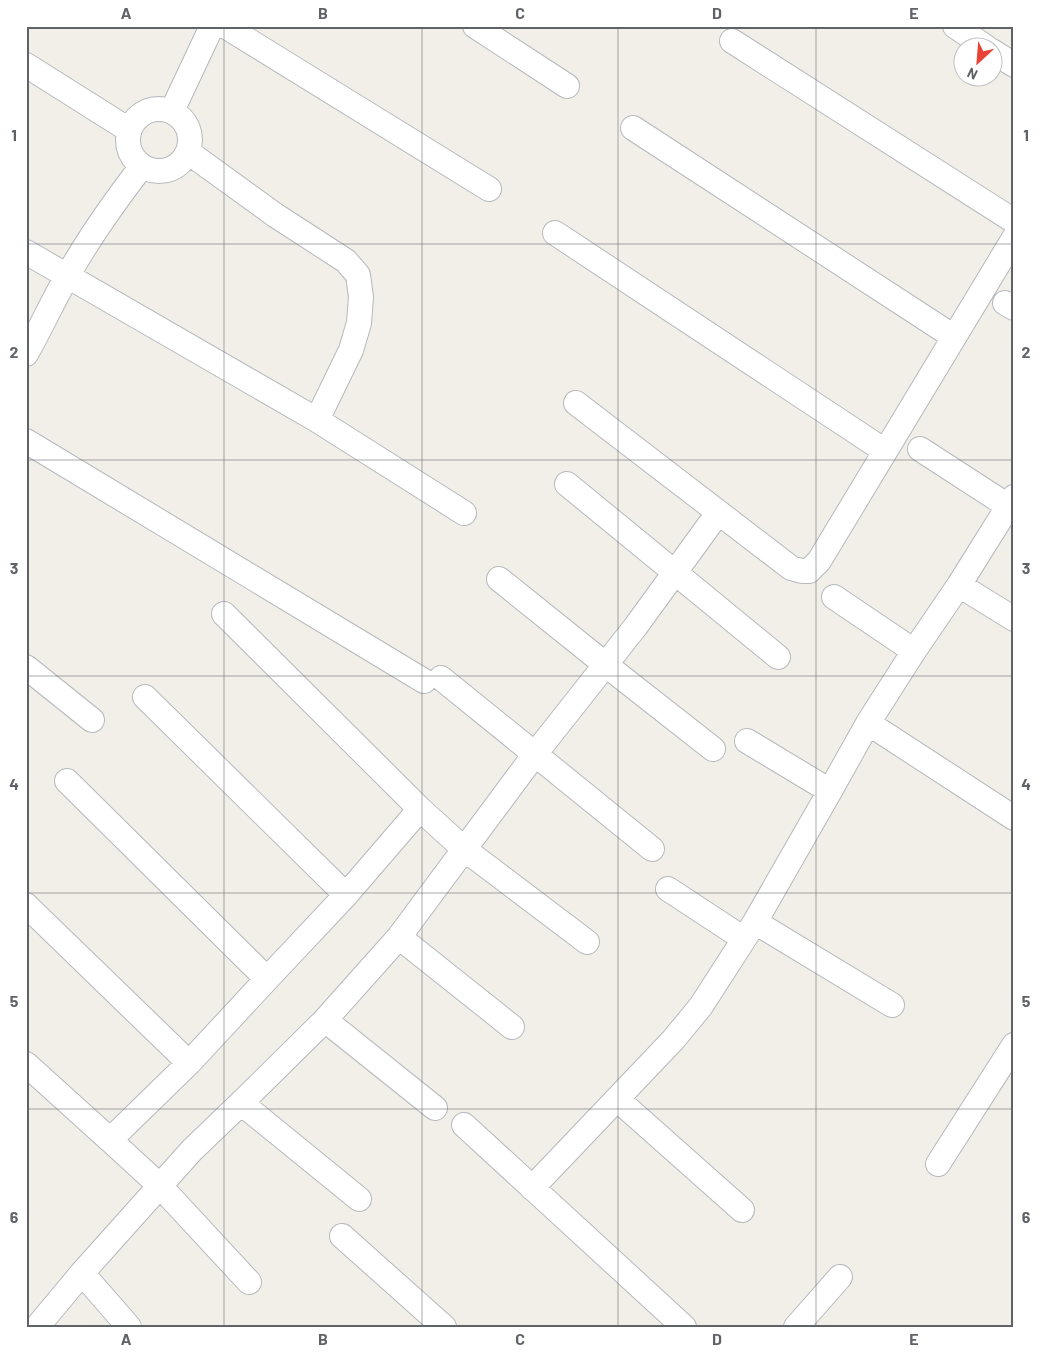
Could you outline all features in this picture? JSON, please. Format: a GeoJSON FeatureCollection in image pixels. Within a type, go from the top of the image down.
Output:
{"type":"FeatureCollection","features":[{"type":"Feature","properties":{"kind":"street"},"geometry":{"type":"LineString","coordinates":[[172,111],[212,26]]}},
{"type":"Feature","properties":{"kind":"street"},"geometry":{"type":"LineString","coordinates":[[225,26],[489,189]]}},
{"type":"Feature","properties":{"kind":"street"},"geometry":{"type":"LineString","coordinates":[[475,26],[567,86]]}},
{"type":"Feature","properties":{"kind":"street"},"geometry":{"type":"LineString","coordinates":[[955,26],[972,38]]}},
{"type":"Feature","properties":{"kind":"street"},"geometry":{"type":"LineString","coordinates":[[732,41],[1014,222]]}},
{"type":"Feature","properties":{"kind":"street"},"geometry":{"type":"LineString","coordinates":[[1002,57],[1014,65]]}},
{"type":"Feature","properties":{"kind":"street"},"geometry":{"type":"LineString","coordinates":[[26,65],[129,130]]}},
{"type":"Feature","properties":{"kind":"street"},"geometry":{"type":"LineString","coordinates":[[162,108],[172,111],[182,118],[188,128],[190,140],[188,152],[182,161],[173,168],[163,171],[152,170],[134,160],[127,140],[129,130],[134,120],[151,109],[162,108]]}},
{"type":"Feature","properties":{"kind":"street"},"geometry":{"type":"LineString","coordinates":[[633,128],[954,336]]}},
{"type":"Feature","properties":{"kind":"street"},"geometry":{"type":"LineString","coordinates":[[188,152],[275,215],[346,261],[358,275],[361,297],[359,323],[354,341],[316,420]]}},
{"type":"Feature","properties":{"kind":"street"},"geometry":{"type":"LineString","coordinates":[[26,354],[67,276],[112,205],[142,166]]}},
{"type":"Feature","properties":{"kind":"street"},"geometry":{"type":"LineString","coordinates":[[555,233],[885,451]]}},
{"type":"Feature","properties":{"kind":"street"},"geometry":{"type":"LineString","coordinates":[[576,404],[791,568],[810,571],[819,561],[1014,238]]}},
{"type":"Feature","properties":{"kind":"street"},"geometry":{"type":"LineString","coordinates":[[26,252],[316,420],[464,513]]}},
{"type":"Feature","properties":{"kind":"street"},"geometry":{"type":"LineString","coordinates":[[26,441],[432,680],[535,754],[652,849]]}},
{"type":"Feature","properties":{"kind":"street"},"geometry":{"type":"LineString","coordinates":[[532,1188],[673,1040],[701,1006],[749,931],[868,723],[1011,501],[920,449]]}},
{"type":"Feature","properties":{"kind":"street"},"geometry":{"type":"LineString","coordinates":[[567,484],[778,657]]}},
{"type":"Feature","properties":{"kind":"street"},"geometry":{"type":"LineString","coordinates":[[37,1327],[82,1273],[192,1150],[325,1020],[399,938],[535,754],[636,626],[710,524]]}},
{"type":"Feature","properties":{"kind":"street"},"geometry":{"type":"LineString","coordinates":[[499,579],[714,749]]}},
{"type":"Feature","properties":{"kind":"street"},"geometry":{"type":"LineString","coordinates":[[959,584],[1014,619]]}},
{"type":"Feature","properties":{"kind":"street"},"geometry":{"type":"LineString","coordinates":[[834,597],[914,651]]}},
{"type":"Feature","properties":{"kind":"street"},"geometry":{"type":"LineString","coordinates":[[224,614],[420,809],[464,849],[587,942]]}},
{"type":"Feature","properties":{"kind":"street"},"geometry":{"type":"LineString","coordinates":[[26,667],[92,720]]}},
{"type":"Feature","properties":{"kind":"street"},"geometry":{"type":"LineString","coordinates":[[145,697],[346,895]]}},
{"type":"Feature","properties":{"kind":"street"},"geometry":{"type":"LineString","coordinates":[[868,723],[1014,818]]}},
{"type":"Feature","properties":{"kind":"street"},"geometry":{"type":"LineString","coordinates":[[747,741],[830,791]]}},
{"type":"Feature","properties":{"kind":"street"},"geometry":{"type":"LineString","coordinates":[[67,781],[268,979]]}},
{"type":"Feature","properties":{"kind":"street"},"geometry":{"type":"LineString","coordinates":[[110,1140],[189,1063],[268,979],[346,895],[420,809]]}},
{"type":"Feature","properties":{"kind":"street"},"geometry":{"type":"LineString","coordinates":[[668,889],[892,1005]]}},
{"type":"Feature","properties":{"kind":"street"},"geometry":{"type":"LineString","coordinates":[[26,905],[189,1063]]}},
{"type":"Feature","properties":{"kind":"street"},"geometry":{"type":"LineString","coordinates":[[399,938],[512,1027]]}},
{"type":"Feature","properties":{"kind":"street"},"geometry":{"type":"LineString","coordinates":[[325,1020],[435,1108]]}},
{"type":"Feature","properties":{"kind":"street"},"geometry":{"type":"LineString","coordinates":[[938,1164],[1012,1050]]}},
{"type":"Feature","properties":{"kind":"street"},"geometry":{"type":"LineString","coordinates":[[26,1064],[160,1186],[249,1282]]}},
{"type":"Feature","properties":{"kind":"street"},"geometry":{"type":"LineString","coordinates":[[617,1099],[742,1210]]}},
{"type":"Feature","properties":{"kind":"street"},"geometry":{"type":"LineString","coordinates":[[241,1104],[359,1199]]}},
{"type":"Feature","properties":{"kind":"street"},"geometry":{"type":"LineString","coordinates":[[464,1125],[673,1324]]}},
{"type":"Feature","properties":{"kind":"street"},"geometry":{"type":"LineString","coordinates":[[342,1236],[444,1327]]}},
{"type":"Feature","properties":{"kind":"street"},"geometry":{"type":"LineString","coordinates":[[82,1273],[129,1327]]}},
{"type":"Feature","properties":{"kind":"street"},"geometry":{"type":"LineString","coordinates":[[796,1327],[840,1277]]}}]}
